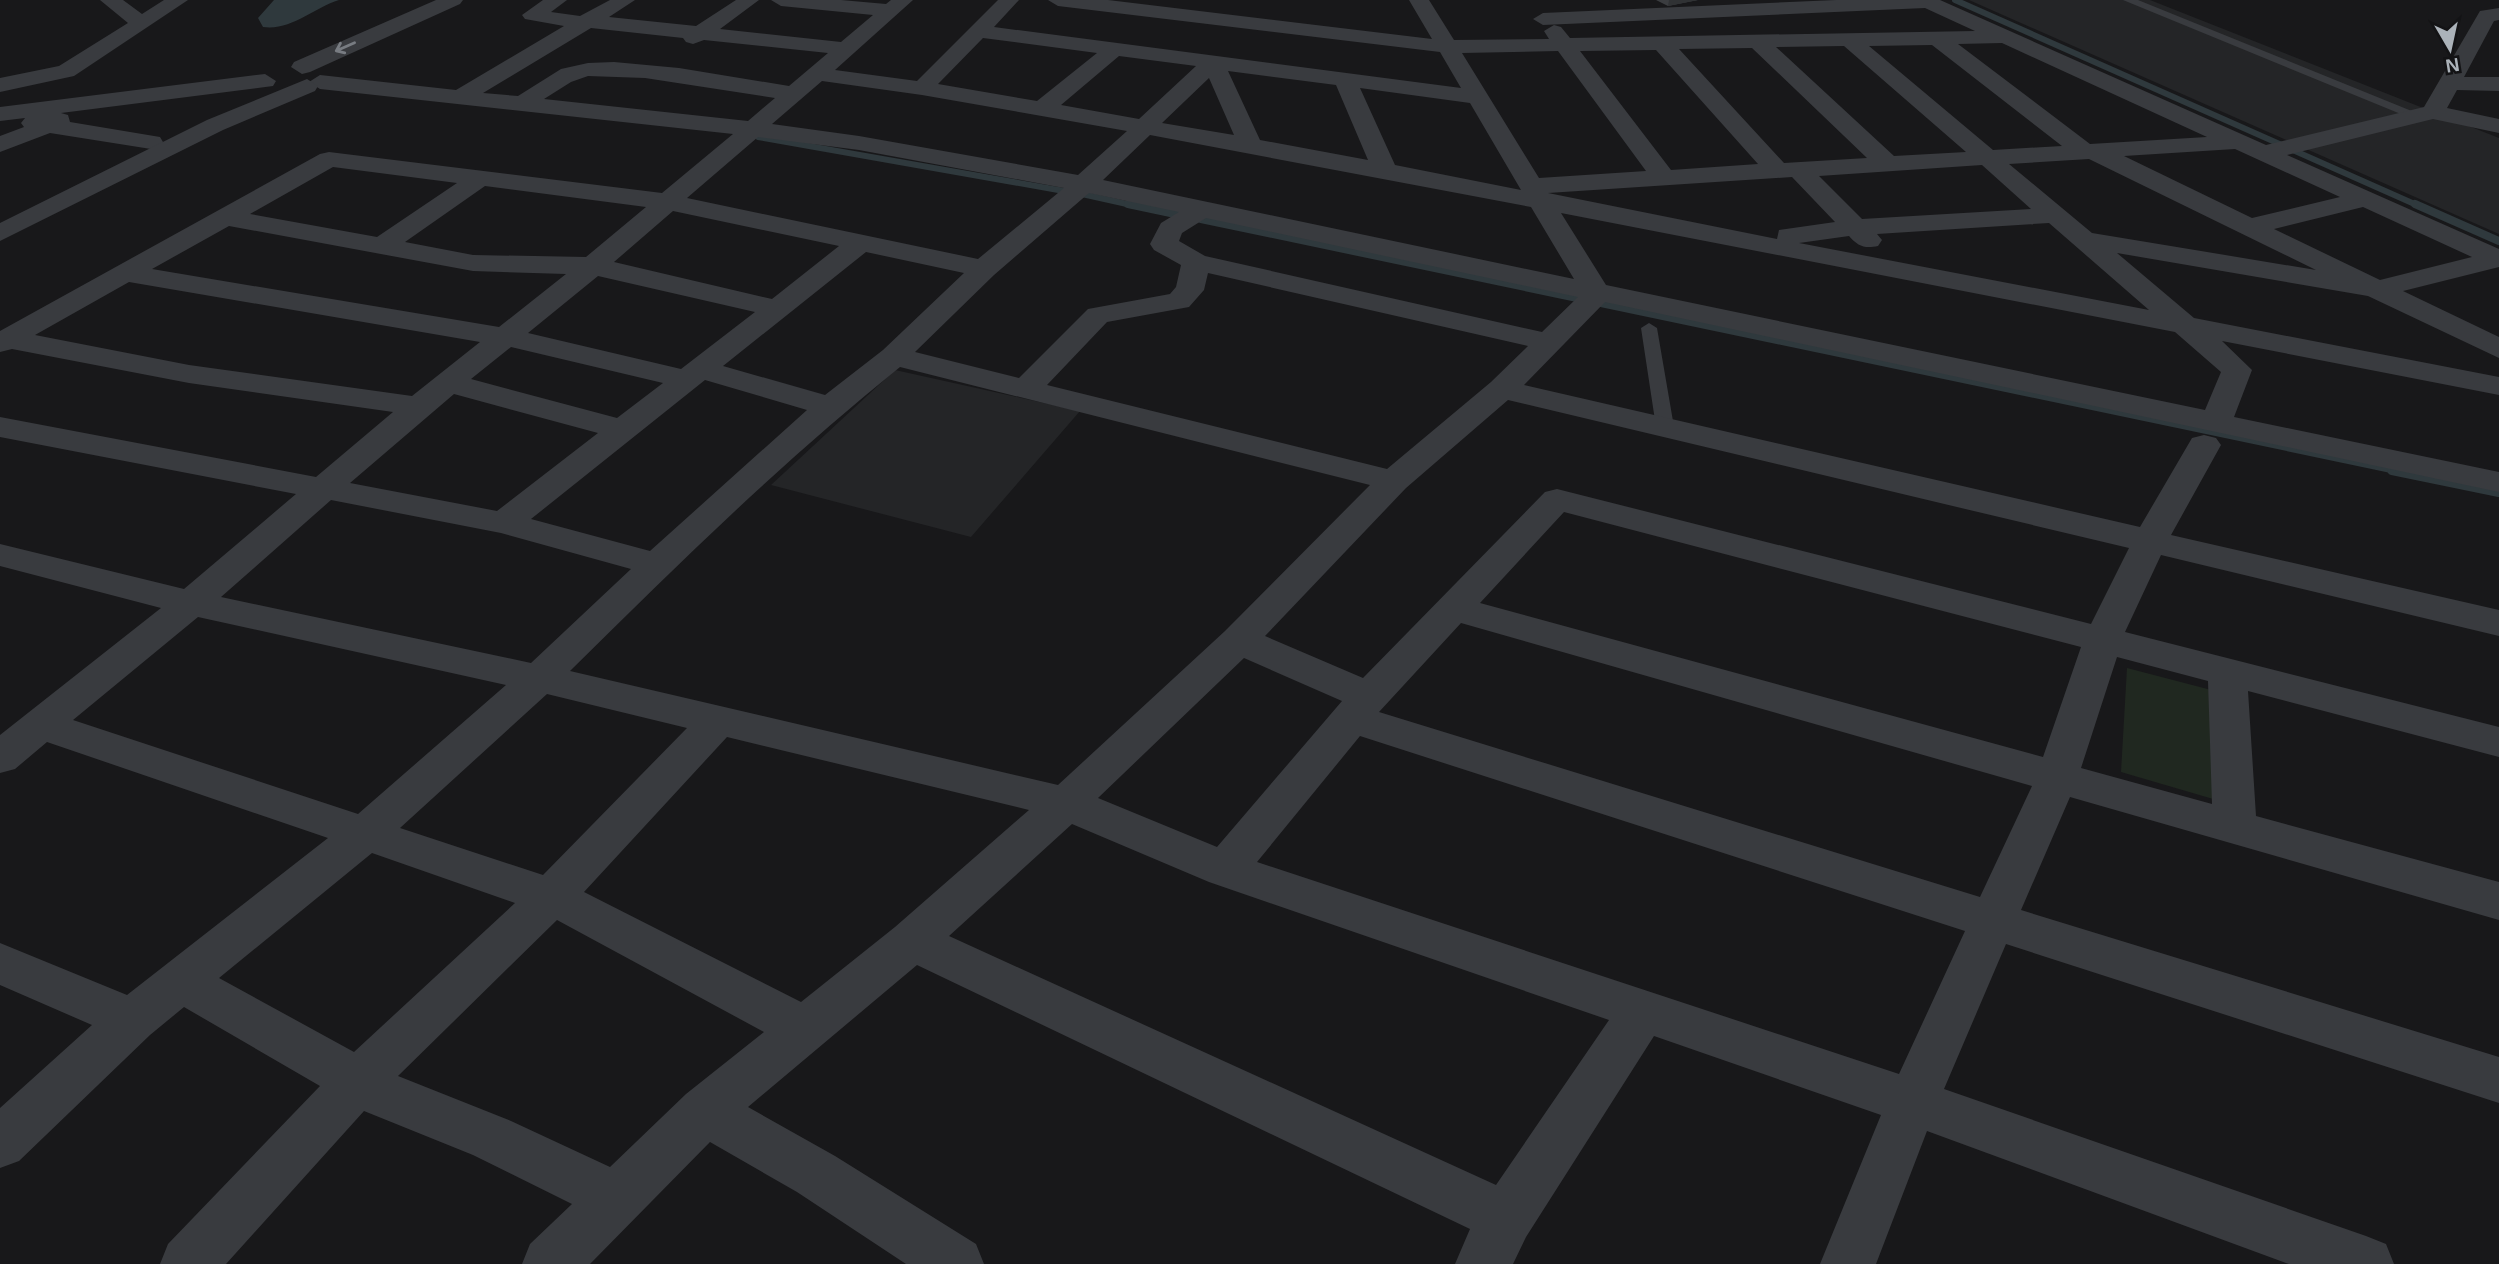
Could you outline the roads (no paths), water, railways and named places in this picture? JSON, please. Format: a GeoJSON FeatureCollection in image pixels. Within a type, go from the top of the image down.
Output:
{"type":"FeatureCollection","features":[{"type":"Feature","properties":{"kind":"street"},"geometry":{"type":"LineString","coordinates":[[110,0],[142,23]]}},
{"type":"Feature","properties":{"kind":"street"},"geometry":{"type":"LineString","coordinates":[[0,85],[66,71],[178,0]]}},
{"type":"Feature","properties":{"kind":"street"},"geometry":{"type":"LineString","coordinates":[[0,116],[265,83],[276,89],[314,78],[453,0]]}},
{"type":"Feature","properties":{"kind":"street"},"geometry":{"type":"LineString","coordinates":[[0,233],[314,78],[462,0]]}},
{"type":"Feature","properties":{"kind":"street"},"geometry":{"type":"LineString","coordinates":[[557,0],[532,15],[847,49]]}},
{"type":"Feature","properties":{"kind":"street"},"geometry":{"type":"LineString","coordinates":[[460,97],[625,0]]}},
{"type":"Feature","properties":{"kind":"street"},"geometry":{"type":"LineString","coordinates":[[642,72],[749,0]]}},
{"type":"Feature","properties":{"kind":"street"},"geometry":{"type":"LineString","coordinates":[[780,0],[896,6]]}},
{"type":"Feature","properties":{"kind":"street"},"geometry":{"type":"LineString","coordinates":[[922,88],[1009,0]]}},
{"type":"Feature","properties":{"kind":"street"},"geometry":{"type":"LineString","coordinates":[[1058,0],[1099,2],[1448,47],[2006,37]]}},
{"type":"Feature","properties":{"kind":"street"},"geometry":{"type":"LineString","coordinates":[[1419,0],[1537,194],[1589,301],[1649,328],[2210,433],[2499,482]]}},
{"type":"Feature","properties":{"kind":"street"},"geometry":{"type":"LineString","coordinates":[[1528,0],[1566,45],[1663,177]]}},
{"type":"Feature","properties":{"kind":"street"},"geometry":{"type":"LineString","coordinates":[[1543,19],[1729,7],[1925,1],[2239,142],[2276,150],[2365,199],[2498,259]]}},
{"type":"Feature","properties":{"kind":"street"},"geometry":{"type":"LineString","coordinates":[[0,758],[38,724],[191,603],[419,406],[593,266],[896,6]]}},
{"type":"Feature","properties":{"kind":"street"},"geometry":{"type":"LineString","coordinates":[[1729,7],[1783,41]]}},
{"type":"Feature","properties":{"kind":"street"},"geometry":{"type":"LineString","coordinates":[[1643,14],[1667,43],[1788,170],[1855,227],[1894,267]]}},
{"type":"Feature","properties":{"kind":"street"},"geometry":{"type":"LineString","coordinates":[[2426,114],[2449,83],[2487,15],[2499,14]]}},
{"type":"Feature","properties":{"kind":"street"},"geometry":{"type":"LineString","coordinates":[[1368,17],[1434,25]]}},
{"type":"Feature","properties":{"kind":"street"},"geometry":{"type":"LineString","coordinates":[[0,1143],[132,1020],[366,833],[539,678],[657,564],[830,407],[894,356],[984,269],[1084,184],[1143,126],[1260,24]]}},
{"type":"Feature","properties":{"kind":"street"},"geometry":{"type":"LineString","coordinates":[[977,31],[1478,97]]}},
{"type":"Feature","properties":{"kind":"street"},"geometry":{"type":"LineString","coordinates":[[1938,38],[2089,152],[2499,349]]}},
{"type":"Feature","properties":{"kind":"street"},"geometry":{"type":"LineString","coordinates":[[1848,1264],[1912,1102],[2057,777],[2103,639],[2150,541],[2210,433],[2237,369],[1849,40]]}},
{"type":"Feature","properties":{"kind":"street"},"geometry":{"type":"LineString","coordinates":[[1758,42],[1888,164]]}},
{"type":"Feature","properties":{"kind":"street"},"geometry":{"type":"LineString","coordinates":[[1042,109],[1115,49]]}},
{"type":"Feature","properties":{"kind":"street"},"geometry":{"type":"LineString","coordinates":[[523,59],[536,66],[554,83]]}},
{"type":"Feature","properties":{"kind":"street"},"geometry":{"type":"LineString","coordinates":[[1217,63],[1250,145]]}},
{"type":"Feature","properties":{"kind":"street"},"geometry":{"type":"LineString","coordinates":[[9,64],[26,81]]}},
{"type":"Feature","properties":{"kind":"street"},"geometry":{"type":"LineString","coordinates":[[523,103],[568,74],[592,69],[642,72],[795,94]]}},
{"type":"Feature","properties":{"kind":"street"},"geometry":{"type":"LineString","coordinates":[[819,74],[922,88],[1143,126],[1385,172],[1537,194],[1752,241],[2181,322],[2499,386]]}},
{"type":"Feature","properties":{"kind":"street"},"geometry":{"type":"LineString","coordinates":[[314,78],[859,143],[1084,184],[1202,209],[1589,301],[2210,433],[2499,508]]}},
{"type":"Feature","properties":{"kind":"street"},"geometry":{"type":"LineString","coordinates":[[1345,79],[1385,172]]}},
{"type":"Feature","properties":{"kind":"street"},"geometry":{"type":"LineString","coordinates":[[0,218],[265,83]]}},
{"type":"Feature","properties":{"kind":"street"},"geometry":{"type":"LineString","coordinates":[[2449,83],[2499,84]]}},
{"type":"Feature","properties":{"kind":"street"},"geometry":{"type":"LineString","coordinates":[[0,145],[46,125],[132,98]]}},
{"type":"Feature","properties":{"kind":"street"},"geometry":{"type":"LineString","coordinates":[[2276,150],[2426,114],[2499,126]]}},
{"type":"Feature","properties":{"kind":"street"},"geometry":{"type":"LineString","coordinates":[[0,116],[151,142]]}},
{"type":"Feature","properties":{"kind":"street"},"geometry":{"type":"LineString","coordinates":[[1537,194],[1663,177],[2239,142]]}},
{"type":"Feature","properties":{"kind":"street"},"geometry":{"type":"LineString","coordinates":[[4,341],[329,159],[668,202],[984,269]]}},
{"type":"Feature","properties":{"kind":"street"},"geometry":{"type":"LineString","coordinates":[[383,245],[482,177]]}},
{"type":"Feature","properties":{"kind":"street"},"geometry":{"type":"LineString","coordinates":[[2248,227],[2365,199]]}},
{"type":"Feature","properties":{"kind":"street"},"geometry":{"type":"LineString","coordinates":[[1202,209],[1170,229],[1164,244],[1196,262],[1548,342]]}},
{"type":"Feature","properties":{"kind":"street"},"geometry":{"type":"LineString","coordinates":[[1752,241],[1855,227],[2055,215]]}},
{"type":"Feature","properties":{"kind":"street"},"geometry":{"type":"LineString","coordinates":[[224,217],[473,264],[593,266],[775,308]]}},
{"type":"Feature","properties":{"kind":"street"},"geometry":{"type":"LineString","coordinates":[[2085,240],[2377,289],[2498,259]]}},
{"type":"Feature","properties":{"kind":"street"},"geometry":{"type":"LineString","coordinates":[[504,523],[861,243]]}},
{"type":"Feature","properties":{"kind":"street"},"geometry":{"type":"LineString","coordinates":[[1026,388],[1098,315],[1179,301],[1190,290],[1196,262]]}},
{"type":"Feature","properties":{"kind":"street"},"geometry":{"type":"LineString","coordinates":[[124,273],[506,337],[693,374],[830,407]]}},
{"type":"Feature","properties":{"kind":"street"},"geometry":{"type":"LineString","coordinates":[[550,1264],[705,1111],[912,941],[1066,803],[1239,640],[1394,481],[1502,389],[1589,301]]}},
{"type":"Feature","properties":{"kind":"street"},"geometry":{"type":"LineString","coordinates":[[4,341],[251,384],[419,406]]}},
{"type":"Feature","properties":{"kind":"street"},"geometry":{"type":"LineString","coordinates":[[894,356],[1394,481]]}},
{"type":"Feature","properties":{"kind":"street"},"geometry":{"type":"LineString","coordinates":[[450,383],[621,429]]}},
{"type":"Feature","properties":{"kind":"street"},"geometry":{"type":"LineString","coordinates":[[1502,389],[2499,623]]}},
{"type":"Feature","properties":{"kind":"street"},"geometry":{"type":"LineString","coordinates":[[8,434],[504,523],[657,564]]}},
{"type":"Feature","properties":{"kind":"street"},"geometry":{"type":"LineString","coordinates":[[1225,869],[1361,708],[1557,499],[2499,741]]}},
{"type":"Feature","properties":{"kind":"street"},"geometry":{"type":"LineString","coordinates":[[0,555],[191,603],[539,678],[1066,803],[1225,869],[1912,1102],[2366,1264]]}},
{"type":"Feature","properties":{"kind":"street"},"geometry":{"type":"LineString","coordinates":[[1454,608],[2499,901]]}},
{"type":"Feature","properties":{"kind":"street"},"geometry":{"type":"LineString","coordinates":[[1239,640],[1361,708],[1991,921],[2499,1080]]}},
{"type":"Feature","properties":{"kind":"street"},"geometry":{"type":"LineString","coordinates":[[2227,671],[2235,828]]}},
{"type":"Feature","properties":{"kind":"street"},"geometry":{"type":"LineString","coordinates":[[188,1264],[357,1082],[550,898],[718,721]]}},
{"type":"Feature","properties":{"kind":"street"},"geometry":{"type":"LineString","coordinates":[[38,724],[366,833],[578,909],[804,1028]]}},
{"type":"Feature","properties":{"kind":"street"},"geometry":{"type":"LineString","coordinates":[[912,941],[1506,1218]]}},
{"type":"Feature","properties":{"kind":"street"},"geometry":{"type":"LineString","coordinates":[[0,963],[132,1020]]}},
{"type":"Feature","properties":{"kind":"street"},"geometry":{"type":"LineString","coordinates":[[181,981],[394,1101],[492,1138],[615,1197]]}},
{"type":"Feature","properties":{"kind":"street"},"geometry":{"type":"LineString","coordinates":[[1483,1264],[1506,1218],[1643,1011]]}},
{"type":"Feature","properties":{"kind":"street"},"geometry":{"type":"LineString","coordinates":[[705,1111],[816,1174],[956,1264]]}},
{"type":"Feature","properties":{"kind":"lane"},"geometry":{"type":"LineString","coordinates":[[2128,0],[2426,114]]}},
{"type":"Feature","properties":{"kind":"lane"},"geometry":{"type":"LineString","coordinates":[[1649,328],[1665,427]]}},
{"type":"Feature","properties":{"kind":"waterway"},"geometry":{"type":"LineString","coordinates":[[1955,0],[2419,206]]}},
{"type":"Feature","properties":{"kind":"waterway"},"geometry":{"type":"LineString","coordinates":[[758,137],[1064,191]]}},
{"type":"Feature","properties":{"kind":"waterway"},"geometry":{"type":"LineString","coordinates":[[1082,194],[1136,206]]}},
{"type":"Feature","properties":{"kind":"waterway"},"geometry":{"type":"LineString","coordinates":[[1128,204],[1180,215]]}},
{"type":"Feature","properties":{"kind":"waterway"},"geometry":{"type":"LineString","coordinates":[[2415,204],[2499,241]]}},
{"type":"Feature","properties":{"kind":"waterway"},"geometry":{"type":"LineString","coordinates":[[1201,219],[2401,471]]}},
{"type":"Feature","properties":{"kind":"waterway"},"geometry":{"type":"LineString","coordinates":[[2392,470],[2499,492]]}}]}
